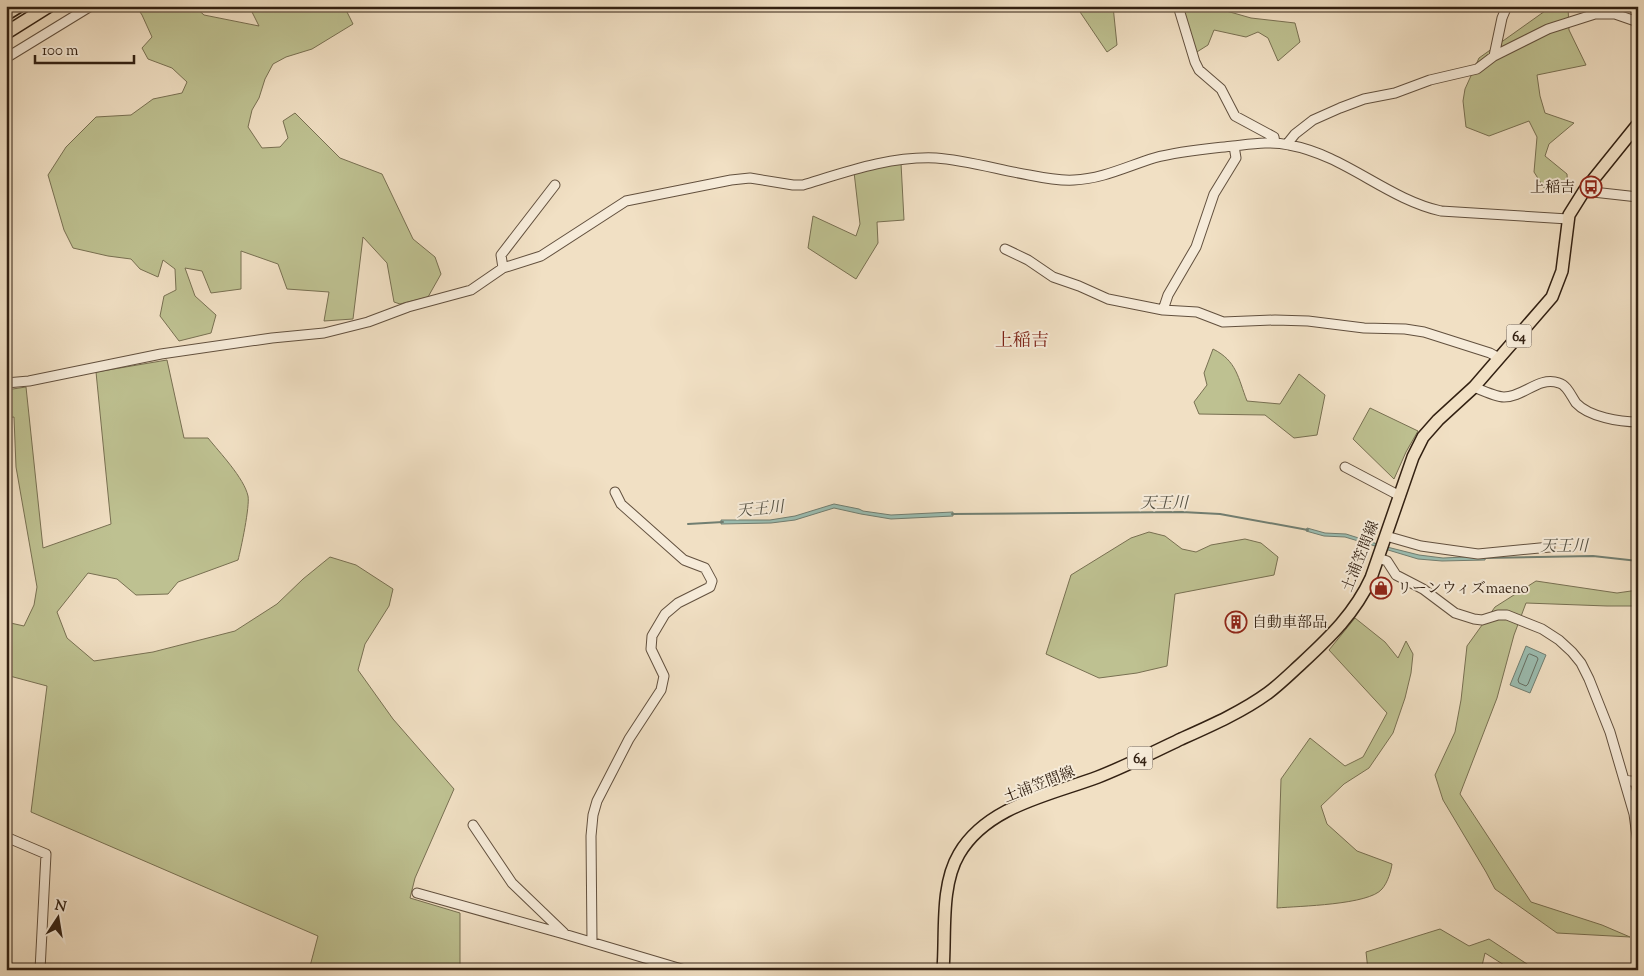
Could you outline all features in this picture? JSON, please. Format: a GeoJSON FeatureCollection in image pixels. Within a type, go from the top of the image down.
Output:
{"type":"FeatureCollection","features":[{"type":"Feature","properties":{"kind":"highway"},"geometry":{"type":"LineString","coordinates":[[6,14],[20,6]]}},
{"type":"Feature","properties":{"kind":"highway"},"geometry":{"type":"LineString","coordinates":[[6,33],[49,6]]}},
{"type":"Feature","properties":{"kind":"main road","name":"土浦笠間線"},"geometry":{"type":"LineString","coordinates":[[943,970],[946,902],[951,874],[965,844],[988,822],[1018,806],[1100,776],[1214,724],[1268,693],[1320,647],[1348,618],[1363,595],[1382,547],[1413,457],[1423,437],[1438,420],[1474,387],[1552,297],[1562,271],[1568,219],[1584,191],[1638,124]]}},
{"type":"Feature","properties":{"kind":"street"},"geometry":{"type":"LineString","coordinates":[[6,58],[91,6]]}},
{"type":"Feature","properties":{"kind":"street"},"geometry":{"type":"LineString","coordinates":[[1178,6],[1199,70],[1221,89],[1235,116],[1274,137],[1275,143]]}},
{"type":"Feature","properties":{"kind":"street"},"geometry":{"type":"LineString","coordinates":[[1494,56],[1502,18],[1507,6]]}},
{"type":"Feature","properties":{"kind":"street"},"geometry":{"type":"LineString","coordinates":[[1287,144],[1295,134],[1313,120],[1340,108],[1364,99],[1395,93],[1430,80],[1477,69],[1494,56],[1548,29],[1595,14],[1615,14],[1638,22]]}},
{"type":"Feature","properties":{"kind":"street"},"geometry":{"type":"LineString","coordinates":[[6,383],[29,381],[160,354],[272,338],[324,333],[368,322],[408,307],[462,293],[480,285],[503,268],[541,256],[626,201],[750,178],[803,185],[871,165],[908,159],[937,158],[1052,179],[1073,180],[1099,176],[1181,151],[1275,143],[1287,144],[1302,147],[1328,157],[1405,199],[1430,208],[1442,211],[1568,219]]}},
{"type":"Feature","properties":{"kind":"street"},"geometry":{"type":"LineString","coordinates":[[1163,310],[1168,295],[1196,247],[1214,194],[1236,158],[1234,146]]}},
{"type":"Feature","properties":{"kind":"street"},"geometry":{"type":"LineString","coordinates":[[503,268],[501,255],[555,185]]}},
{"type":"Feature","properties":{"kind":"street"},"geometry":{"type":"LineString","coordinates":[[1584,191],[1638,196]]}},
{"type":"Feature","properties":{"kind":"street"},"geometry":{"type":"LineString","coordinates":[[1005,249],[1028,260],[1053,276],[1108,299],[1163,310],[1197,312],[1223,322],[1308,321],[1364,328],[1405,329],[1424,332],[1490,353],[1499,358]]}},
{"type":"Feature","properties":{"kind":"street"},"geometry":{"type":"LineString","coordinates":[[1474,387],[1503,397],[1524,391],[1541,382],[1560,383],[1567,389],[1577,404],[1596,415],[1623,422],[1638,422]]}},
{"type":"Feature","properties":{"kind":"street"},"geometry":{"type":"LineString","coordinates":[[1345,467],[1400,496]]}},
{"type":"Feature","properties":{"kind":"street"},"geometry":{"type":"LineString","coordinates":[[592,942],[591,836],[593,814],[597,801],[629,738],[661,690],[664,676],[651,649],[652,636],[665,614],[678,603],[710,587],[712,581],[706,568],[684,560],[621,504],[615,492]]}},
{"type":"Feature","properties":{"kind":"street"},"geometry":{"type":"LineString","coordinates":[[1550,547],[1478,554],[1421,546],[1382,547],[1387,561],[1396,575],[1423,589],[1455,613],[1482,620],[1498,615],[1507,615],[1542,629],[1560,640],[1572,652],[1581,663],[1589,679],[1610,732],[1636,819],[1638,844]]}},
{"type":"Feature","properties":{"kind":"street"},"geometry":{"type":"LineString","coordinates":[[1624,780],[1638,782]]}},
{"type":"Feature","properties":{"kind":"street"},"geometry":{"type":"LineString","coordinates":[[473,825],[512,882],[564,934]]}},
{"type":"Feature","properties":{"kind":"street"},"geometry":{"type":"LineString","coordinates":[[6,837],[46,854],[40,970]]}},
{"type":"Feature","properties":{"kind":"street"},"geometry":{"type":"LineString","coordinates":[[417,893],[685,970]]}},
{"type":"Feature","properties":{"kind":"green space"},"geometry":{"type":"Polygon","coordinates":[[[136,6],[194,6],[204,15],[259,26],[249,6],[344,6],[353,24],[312,49],[286,57],[273,64],[252,110],[248,127],[262,148],[280,147],[288,138],[283,121],[295,113],[340,158],[382,174],[413,239],[435,257],[441,274],[428,297],[400,304],[394,302],[387,263],[363,237],[353,319],[324,321],[329,292],[287,289],[278,264],[241,251],[241,289],[211,293],[202,271],[185,268],[195,296],[216,315],[211,333],[179,341],[160,316],[164,296],[176,290],[175,269],[163,260],[158,277],[140,269],[131,259],[73,248],[64,230],[48,175],[66,147],[96,117],[131,115],[153,99],[182,93],[187,82],[172,68],[148,59],[142,48],[152,37],[136,6]]]}},
{"type":"Feature","properties":{"kind":"green space"},"geometry":{"type":"Polygon","coordinates":[[[1076,6],[1113,6],[1117,45],[1107,52],[1076,6]]]}},
{"type":"Feature","properties":{"kind":"green space"},"geometry":{"type":"Polygon","coordinates":[[[1552,6],[1568,6],[1569,30],[1586,65],[1537,75],[1545,113],[1574,123],[1549,144],[1545,156],[1567,174],[1568,192],[1544,188],[1534,172],[1537,137],[1529,121],[1489,136],[1466,127],[1463,101],[1465,89],[1479,58],[1552,6]]]}},
{"type":"Feature","properties":{"kind":"green space"},"geometry":{"type":"Polygon","coordinates":[[[1216,8],[1251,18],[1295,23],[1300,42],[1278,61],[1268,38],[1258,32],[1246,37],[1214,30],[1208,45],[1192,55],[1175,12],[1216,8]]]}},
{"type":"Feature","properties":{"kind":"green space"},"geometry":{"type":"Polygon","coordinates":[[[901,163],[904,220],[877,222],[878,243],[856,279],[808,248],[813,216],[856,236],[860,224],[854,172],[901,163]]]}},
{"type":"Feature","properties":{"kind":"green space"},"geometry":{"type":"Polygon","coordinates":[[[1213,349],[1227,359],[1236,371],[1247,401],[1280,404],[1299,374],[1325,395],[1317,435],[1294,438],[1265,415],[1199,414],[1194,402],[1207,385],[1204,373],[1213,349]]]}},
{"type":"Feature","properties":{"kind":"green space"},"geometry":{"type":"Polygon","coordinates":[[[167,360],[184,438],[208,438],[231,466],[246,489],[248,509],[238,560],[178,582],[168,594],[136,595],[117,579],[88,573],[57,612],[67,638],[94,661],[153,652],[235,631],[277,604],[330,557],[356,565],[393,589],[389,606],[365,644],[358,670],[393,719],[454,789],[415,878],[410,898],[460,913],[460,970],[309,970],[318,936],[31,812],[47,686],[6,675],[6,622],[24,626],[34,605],[37,587],[16,467],[14,417],[6,418],[6,390],[26,387],[43,548],[111,524],[96,372],[167,360]]]}},
{"type":"Feature","properties":{"kind":"green space"},"geometry":{"type":"Polygon","coordinates":[[[1370,408],[1418,431],[1394,479],[1353,439],[1370,408]]]}},
{"type":"Feature","properties":{"kind":"green space"},"geometry":{"type":"Polygon","coordinates":[[[1149,532],[1165,536],[1182,549],[1196,552],[1211,545],[1245,539],[1261,543],[1278,557],[1274,575],[1175,594],[1167,666],[1137,673],[1099,678],[1046,654],[1071,575],[1131,538],[1149,532]]]}},
{"type":"Feature","properties":{"kind":"green space"},"geometry":{"type":"Polygon","coordinates":[[[1536,581],[1617,593],[1638,590],[1638,606],[1526,603],[1514,635],[1497,698],[1460,794],[1531,902],[1602,925],[1630,937],[1557,933],[1495,889],[1443,800],[1435,775],[1455,732],[1461,700],[1467,646],[1495,607],[1536,581]]]}},
{"type":"Feature","properties":{"kind":"green space"},"geometry":{"type":"Polygon","coordinates":[[[1355,618],[1385,642],[1398,658],[1406,641],[1413,654],[1411,673],[1393,733],[1369,768],[1344,784],[1321,806],[1327,824],[1357,851],[1392,864],[1391,870],[1388,880],[1382,889],[1375,894],[1363,898],[1333,904],[1277,908],[1281,779],[1310,738],[1345,766],[1363,757],[1387,713],[1329,650],[1355,618]]]}},
{"type":"Feature","properties":{"kind":"green space"},"geometry":{"type":"Polygon","coordinates":[[[1440,929],[1469,946],[1489,939],[1530,966],[1545,970],[1512,970],[1485,953],[1481,970],[1368,970],[1366,952],[1440,929]]]}},
{"type":"Feature","properties":{"kind":"water"},"geometry":{"type":"Polygon","coordinates":[[[834,504],[891,515],[953,512],[953,516],[891,519],[834,508],[795,520],[771,523],[721,524],[721,520],[770,520],[795,516],[834,504]]]}},
{"type":"Feature","properties":{"kind":"water"},"geometry":{"type":"Polygon","coordinates":[[[1307,528],[1325,533],[1346,534],[1419,555],[1443,558],[1486,556],[1485,560],[1442,561],[1418,559],[1345,537],[1324,536],[1306,531],[1307,528]]]}},
{"type":"Feature","properties":{"kind":"water"},"geometry":{"type":"Polygon","coordinates":[[[1526,646],[1546,655],[1530,693],[1510,685],[1526,646]]]}},
{"type":"Feature","properties":{"kind":"waterway","name":"天王川"},"geometry":{"type":"LineString","coordinates":[[952,514],[1182,512],[1220,514],[1308,530]]}},
{"type":"Feature","properties":{"kind":"waterway","name":"天王川"},"geometry":{"type":"LineString","coordinates":[[688,524],[723,522]]}},
{"type":"Feature","properties":{"kind":"waterway","name":"天王川"},"geometry":{"type":"LineString","coordinates":[[1484,558],[1593,556],[1638,561]]}},
{"type":"Feature","properties":{"kind":"place","name":"上稲吉"},"geometry":{"type":"Point","coordinates":[1591,187]}},
{"type":"Feature","properties":{"kind":"place","name":"リーンウィズmaeno"},"geometry":{"type":"Point","coordinates":[1381,588]}},
{"type":"Feature","properties":{"kind":"place","name":"自動車部品"},"geometry":{"type":"Point","coordinates":[1236,622]}},
{"type":"Feature","properties":{"kind":"district","name":"上稲吉"},"geometry":{"type":"Point","coordinates":[1022,340]}}]}
